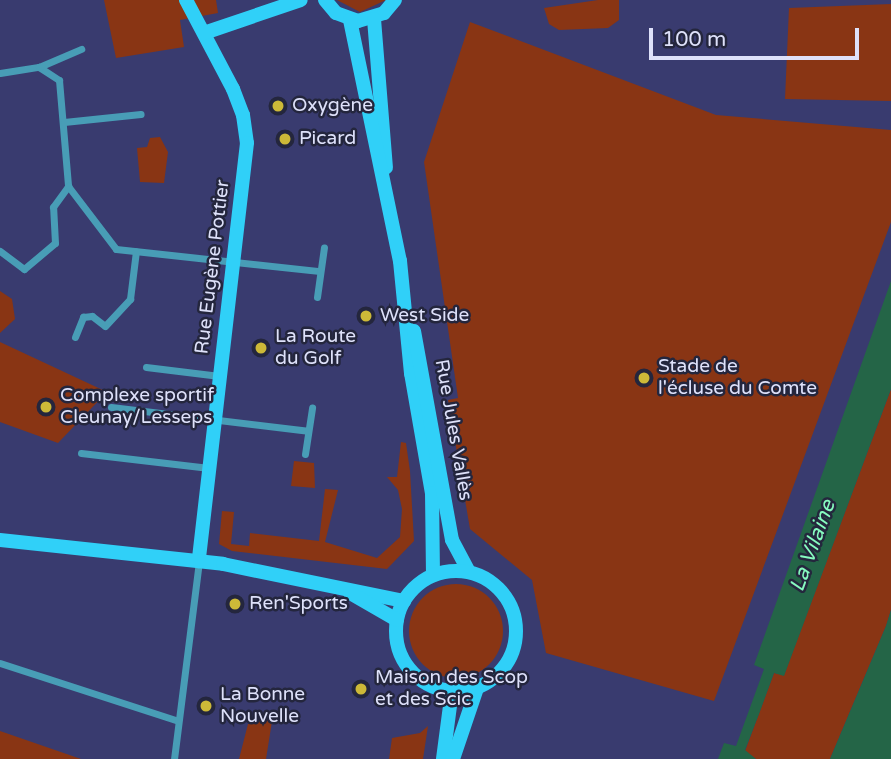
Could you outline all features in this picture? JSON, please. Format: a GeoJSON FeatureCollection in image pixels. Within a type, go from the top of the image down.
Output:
{"type":"FeatureCollection","features":[{"type":"Feature","properties":{"kind":"main road","name":"Rue Eugène Pottier"},"geometry":{"type":"LineString","coordinates":[[186,0],[233,89],[246,130],[199,561]]}},
{"type":"Feature","properties":{"kind":"main road"},"geometry":{"type":"LineString","coordinates":[[204,33],[301,0]]}},
{"type":"Feature","properties":{"kind":"main road"},"geometry":{"type":"LineString","coordinates":[[325,0],[351,20],[374,19],[395,0]]}},
{"type":"Feature","properties":{"kind":"main road","name":"Rue Jules Vallès"},"geometry":{"type":"LineString","coordinates":[[374,19],[373,47],[386,135],[385,180]]}},
{"type":"Feature","properties":{"kind":"main road","name":"Rue Jules Vallès"},"geometry":{"type":"LineString","coordinates":[[351,20],[385,180],[405,292],[425,372],[452,540],[469,572]]}},
{"type":"Feature","properties":{"kind":"main road","name":"Rue Jules Vallès"},"geometry":{"type":"LineString","coordinates":[[405,292],[411,373],[432,493],[433,575]]}},
{"type":"Feature","properties":{"kind":"main road"},"geometry":{"type":"LineString","coordinates":[[0,540],[199,561],[307,579],[348,592],[404,601]]}},
{"type":"Feature","properties":{"kind":"main road"},"geometry":{"type":"LineString","coordinates":[[453,759],[478,688],[506,664],[516,626],[501,591],[469,572],[433,575],[414,588],[404,601],[397,620],[396,643],[406,665],[423,682],[452,691],[478,688]]}},
{"type":"Feature","properties":{"kind":"main road"},"geometry":{"type":"LineString","coordinates":[[348,592],[397,620]]}},
{"type":"Feature","properties":{"kind":"main road"},"geometry":{"type":"LineString","coordinates":[[443,759],[452,691]]}},
{"type":"Feature","properties":{"kind":"street"},"geometry":{"type":"LineString","coordinates":[[0,73],[39,67],[81,49]]}},
{"type":"Feature","properties":{"kind":"street"},"geometry":{"type":"LineString","coordinates":[[39,67],[59,80],[68,187],[116,249],[320,271]]}},
{"type":"Feature","properties":{"kind":"street"},"geometry":{"type":"LineString","coordinates":[[64,122],[141,114]]}},
{"type":"Feature","properties":{"kind":"street"},"geometry":{"type":"LineString","coordinates":[[0,251],[24,269],[55,243],[53,207],[68,187]]}},
{"type":"Feature","properties":{"kind":"street"},"geometry":{"type":"LineString","coordinates":[[317,298],[324,247]]}},
{"type":"Feature","properties":{"kind":"street"},"geometry":{"type":"LineString","coordinates":[[75,337],[83,317],[92,316],[105,326],[130,299],[136,251]]}},
{"type":"Feature","properties":{"kind":"street"},"geometry":{"type":"LineString","coordinates":[[146,367],[219,376]]}},
{"type":"Feature","properties":{"kind":"street"},"geometry":{"type":"LineString","coordinates":[[111,407],[308,431]]}},
{"type":"Feature","properties":{"kind":"street"},"geometry":{"type":"LineString","coordinates":[[305,454],[312,408]]}},
{"type":"Feature","properties":{"kind":"street"},"geometry":{"type":"LineString","coordinates":[[81,453],[209,468]]}},
{"type":"Feature","properties":{"kind":"street","name":"Rue Eugène Pottier"},"geometry":{"type":"LineString","coordinates":[[174,759],[199,561]]}},
{"type":"Feature","properties":{"kind":"street"},"geometry":{"type":"LineString","coordinates":[[0,663],[178,720]]}},
{"type":"Feature","properties":{"kind":"shaded area"},"geometry":{"type":"Polygon","coordinates":[[[104,0],[216,0],[218,13],[180,20],[184,47],[116,58],[104,0]]]}},
{"type":"Feature","properties":{"kind":"shaded area"},"geometry":{"type":"Polygon","coordinates":[[[337,0],[386,0],[360,12],[337,0]]]}},
{"type":"Feature","properties":{"kind":"shaded area"},"geometry":{"type":"Polygon","coordinates":[[[598,0],[619,0],[619,20],[608,28],[559,30],[549,24],[544,8],[598,0]]]}},
{"type":"Feature","properties":{"kind":"shaded area"},"geometry":{"type":"Polygon","coordinates":[[[891,4],[891,101],[785,99],[789,8],[891,4]]]}},
{"type":"Feature","properties":{"kind":"shaded area","name":"Stade de l'écluse du Comte"},"geometry":{"type":"Polygon","coordinates":[[[470,22],[716,115],[891,130],[891,222],[714,701],[546,653],[532,580],[470,529],[448,400],[458,398],[424,162],[470,22]]]}},
{"type":"Feature","properties":{"kind":"shaded area"},"geometry":{"type":"Polygon","coordinates":[[[160,137],[168,152],[164,183],[140,182],[137,148],[147,147],[150,138],[160,137]]]}},
{"type":"Feature","properties":{"kind":"shaded area"},"geometry":{"type":"Polygon","coordinates":[[[0,291],[12,299],[15,319],[0,333],[0,291]]]}},
{"type":"Feature","properties":{"kind":"shaded area","name":"Complexe sportif Cleunay/Lesseps"},"geometry":{"type":"Polygon","coordinates":[[[0,342],[107,392],[58,443],[0,422],[0,342]]]}},
{"type":"Feature","properties":{"kind":"shaded area"},"geometry":{"type":"Polygon","coordinates":[[[891,389],[891,610],[886,626],[830,759],[756,759],[745,751],[774,673],[784,675],[891,389]]]}},
{"type":"Feature","properties":{"kind":"shaded area"},"geometry":{"type":"Polygon","coordinates":[[[401,442],[406,443],[410,471],[414,541],[387,569],[232,551],[219,544],[222,511],[234,512],[231,544],[249,546],[250,533],[319,541],[325,489],[338,490],[325,542],[377,558],[400,537],[402,509],[398,490],[387,477],[397,477],[401,442]]]}},
{"type":"Feature","properties":{"kind":"shaded area"},"geometry":{"type":"Polygon","coordinates":[[[294,461],[314,463],[315,488],[291,486],[294,461]]]}},
{"type":"Feature","properties":{"kind":"shaded area"},"geometry":{"type":"Polygon","coordinates":[[[456,584],[474,588],[489,598],[499,613],[503,631],[499,649],[489,664],[474,674],[456,678],[438,674],[423,664],[413,649],[409,631],[413,613],[423,598],[438,588],[456,584]]]}},
{"type":"Feature","properties":{"kind":"shaded area"},"geometry":{"type":"Polygon","coordinates":[[[260,714],[273,715],[266,759],[239,759],[248,724],[256,723],[260,714]]]}},
{"type":"Feature","properties":{"kind":"shaded area"},"geometry":{"type":"Polygon","coordinates":[[[428,726],[423,759],[389,759],[392,738],[420,733],[428,726]]]}},
{"type":"Feature","properties":{"kind":"shaded area"},"geometry":{"type":"Polygon","coordinates":[[[0,731],[81,759],[0,759],[0,731]]]}},
{"type":"Feature","properties":{"kind":"water","name":"La Vilaine"},"geometry":{"type":"Polygon","coordinates":[[[891,281],[891,389],[784,676],[774,673],[745,750],[756,759],[718,759],[724,743],[736,746],[764,669],[754,665],[891,281]]]}},
{"type":"Feature","properties":{"kind":"water"},"geometry":{"type":"Polygon","coordinates":[[[891,610],[891,759],[830,759],[886,626],[891,610]]]}},
{"type":"Feature","properties":{"kind":"place","name":"Oxygène"},"geometry":{"type":"Point","coordinates":[278,106]}},
{"type":"Feature","properties":{"kind":"place","name":"Picard"},"geometry":{"type":"Point","coordinates":[285,139]}},
{"type":"Feature","properties":{"kind":"place","name":"West Side"},"geometry":{"type":"Point","coordinates":[366,316]}},
{"type":"Feature","properties":{"kind":"place","name":"La Route du Golf"},"geometry":{"type":"Point","coordinates":[261,348]}},
{"type":"Feature","properties":{"kind":"place","name":"Stade de l'écluse du Comte"},"geometry":{"type":"Point","coordinates":[644,378]}},
{"type":"Feature","properties":{"kind":"place","name":"Complexe sportif Cleunay/Lesseps"},"geometry":{"type":"Point","coordinates":[46,407]}},
{"type":"Feature","properties":{"kind":"place","name":"Ren'Sports"},"geometry":{"type":"Point","coordinates":[235,604]}},
{"type":"Feature","properties":{"kind":"place","name":"Maison des Scop et des Scic"},"geometry":{"type":"Point","coordinates":[361,689]}},
{"type":"Feature","properties":{"kind":"place","name":"La Bonne Nouvelle"},"geometry":{"type":"Point","coordinates":[206,706]}}]}
